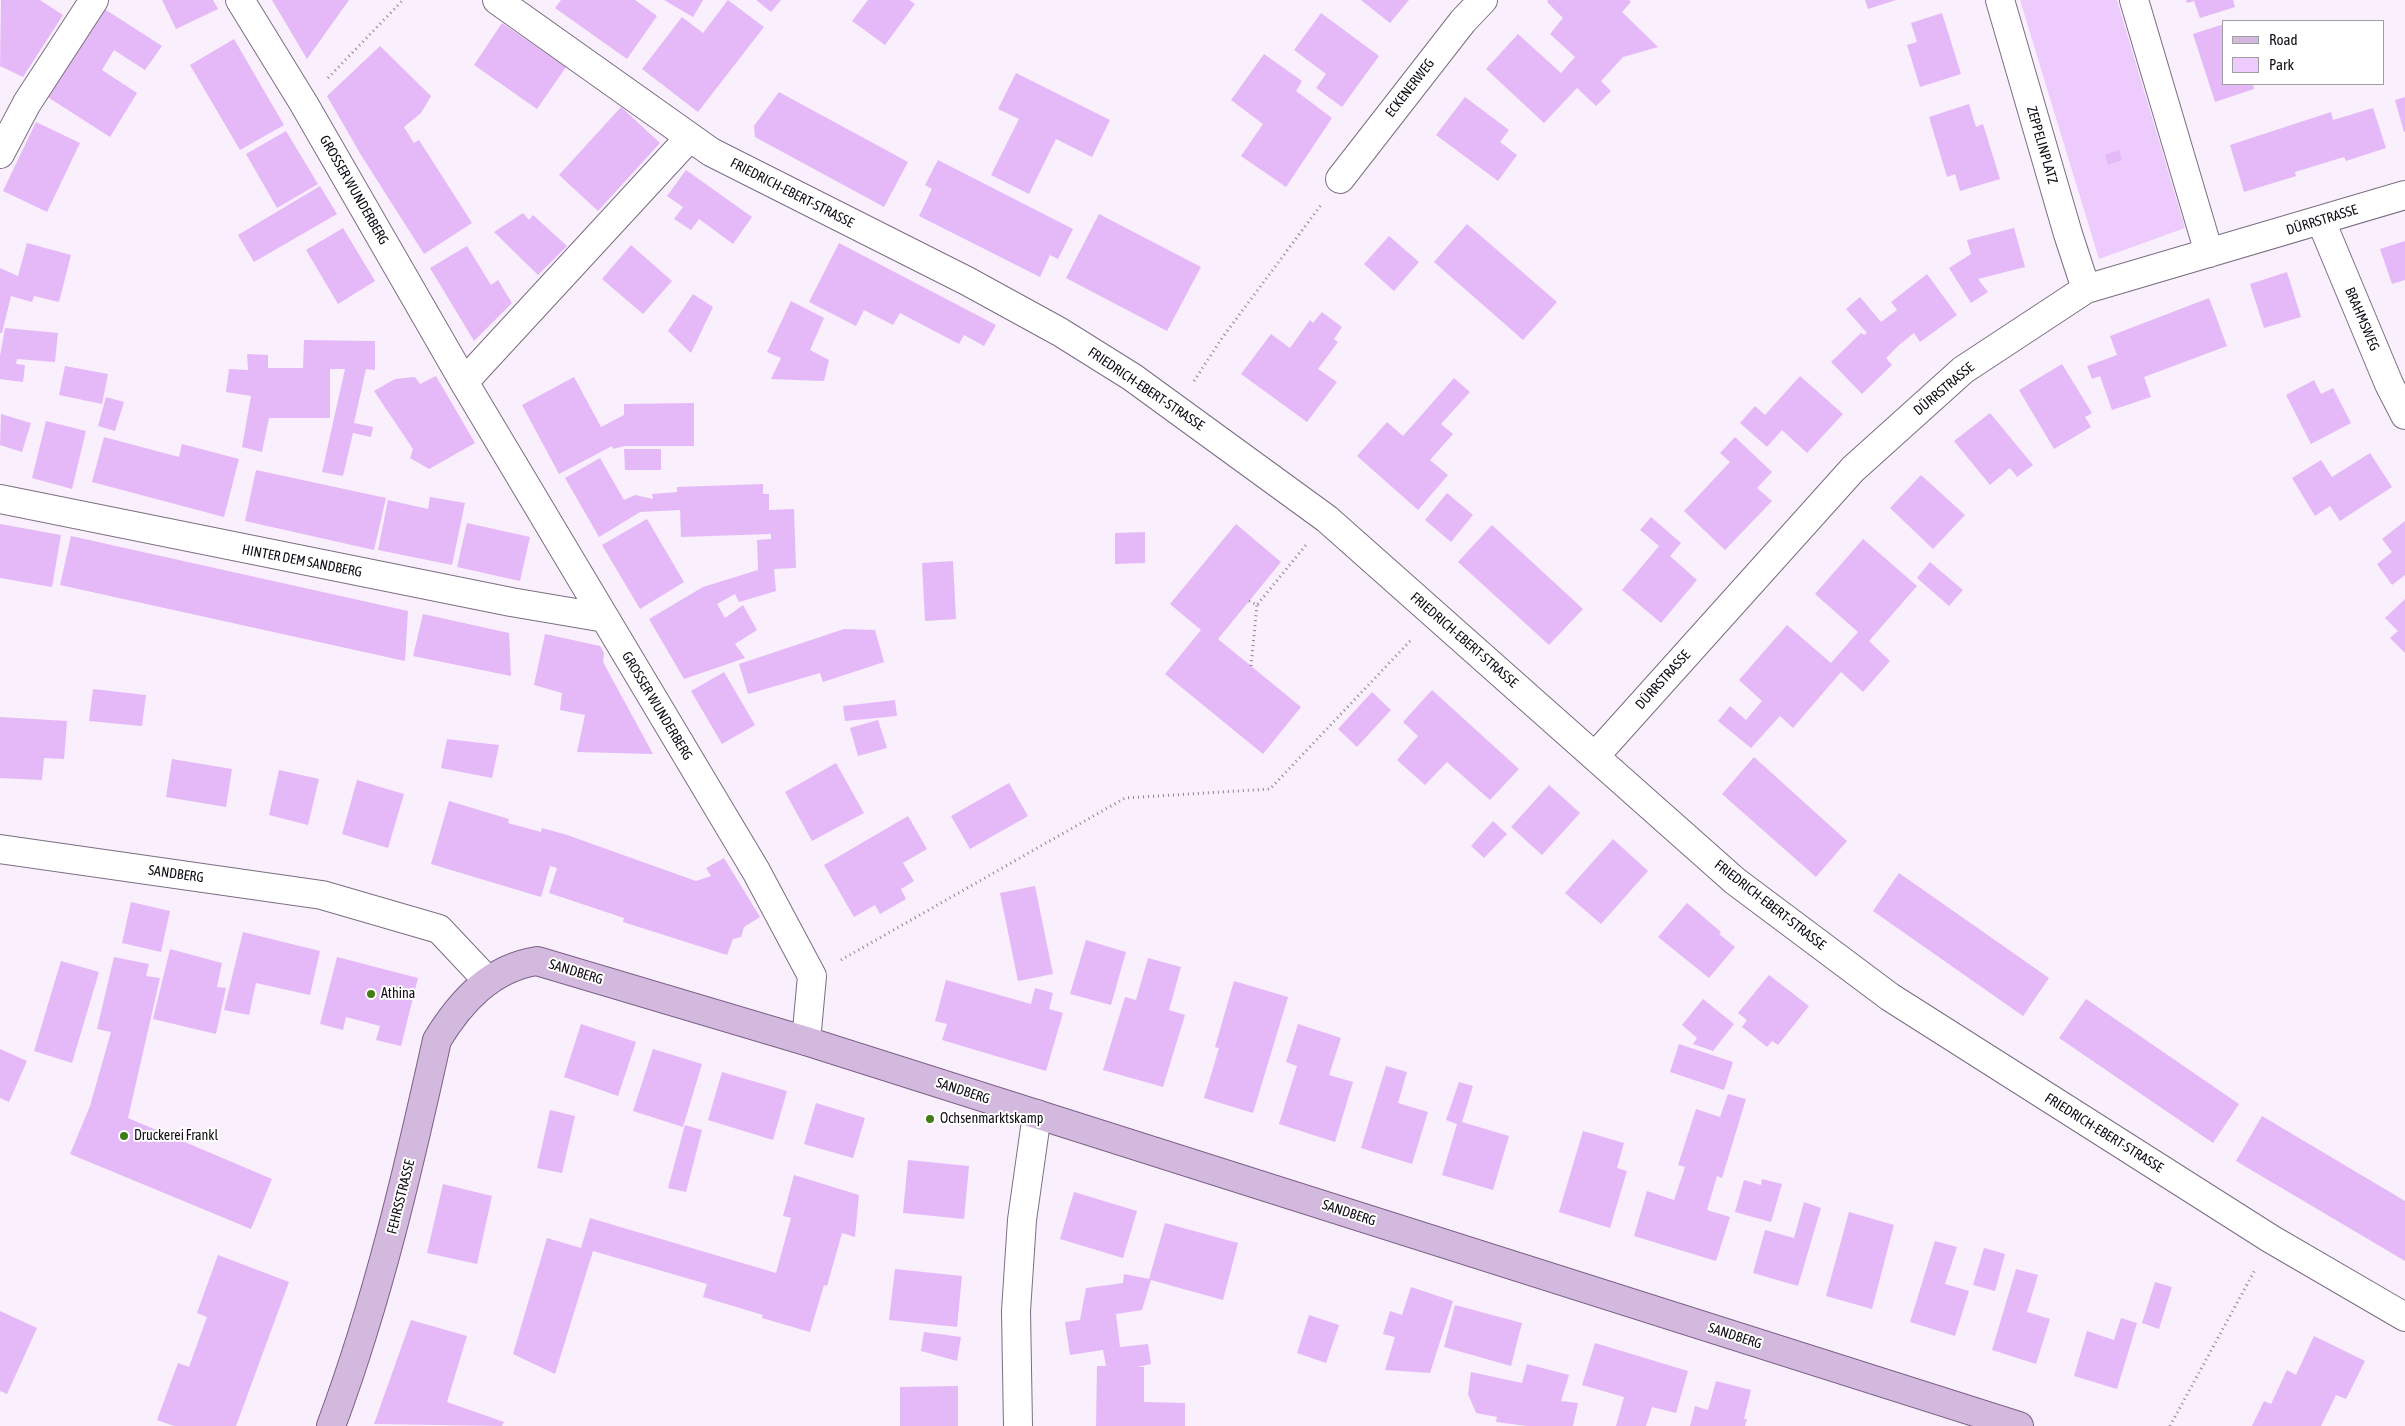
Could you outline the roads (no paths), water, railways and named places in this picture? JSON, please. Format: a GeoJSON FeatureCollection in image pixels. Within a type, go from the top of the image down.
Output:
{"type":"FeatureCollection","features":[{"type":"Feature","properties":{"kind":"main road","name":"SANDBERG"},"geometry":{"type":"LineString","coordinates":[[488,981],[499,973],[520,964],[538,961],[806,1041],[2018,1426]]}},
{"type":"Feature","properties":{"kind":"main road","name":"FEHRSSTRASSE"},"geometry":{"type":"LineString","coordinates":[[331,1426],[363,1336],[383,1270],[437,1040],[453,1014],[488,981]]}},
{"type":"Feature","properties":{"kind":"street"},"geometry":{"type":"LineString","coordinates":[[0,154],[27,103],[94,0]]}},
{"type":"Feature","properties":{"kind":"street","name":"GROSSER WUNDERBERG"},"geometry":{"type":"LineString","coordinates":[[240,0],[304,104],[464,382],[756,872],[812,976],[806,1041]]}},
{"type":"Feature","properties":{"kind":"street","name":"FRIEDRICH-EBERT-STRASSE"},"geometry":{"type":"LineString","coordinates":[[497,0],[711,152],[967,281],[1060,332],[1111,363],[1176,408],[1327,519],[1434,615],[1596,755],[1736,881],[1890,997],[2272,1239],[2405,1317]]}},
{"type":"Feature","properties":{"kind":"street","name":"ECKENERWEG"},"geometry":{"type":"LineString","coordinates":[[1340,179],[1463,21],[1483,0]]}},
{"type":"Feature","properties":{"kind":"street","name":"ZEPPELINPLATZ"},"geometry":{"type":"LineString","coordinates":[[2000,0],[2086,289]]}},
{"type":"Feature","properties":{"kind":"street"},"geometry":{"type":"LineString","coordinates":[[2134,0],[2209,253]]}},
{"type":"Feature","properties":{"kind":"street"},"geometry":{"type":"LineString","coordinates":[[464,382],[690,137]]}},
{"type":"Feature","properties":{"kind":"street","name":"DÜRRSTRASSE"},"geometry":{"type":"LineString","coordinates":[[1596,755],[1853,469],[1963,370],[2086,289],[2405,195]]}},
{"type":"Feature","properties":{"kind":"street","name":"BRAHMSWEG"},"geometry":{"type":"LineString","coordinates":[[2321,221],[2389,384],[2405,415]]}},
{"type":"Feature","properties":{"kind":"street","name":"HINTER DEM SANDBERG"},"geometry":{"type":"LineString","coordinates":[[0,499],[433,587],[605,618]]}},
{"type":"Feature","properties":{"kind":"street","name":"SANDBERG"},"geometry":{"type":"LineString","coordinates":[[0,849],[322,895],[439,929],[488,981]]}},
{"type":"Feature","properties":{"kind":"street"},"geometry":{"type":"LineString","coordinates":[[1018,1426],[1016,1311],[1020,1238],[1036,1114]]}},
{"type":"Feature","properties":{"kind":"place","name":"Athina"},"geometry":{"type":"Point","coordinates":[371,994]}},
{"type":"Feature","properties":{"kind":"place","name":"Ochsenmarktskamp"},"geometry":{"type":"Point","coordinates":[930,1119]}},
{"type":"Feature","properties":{"kind":"place","name":"Druckerei Frankl"},"geometry":{"type":"Point","coordinates":[124,1136]}}]}
